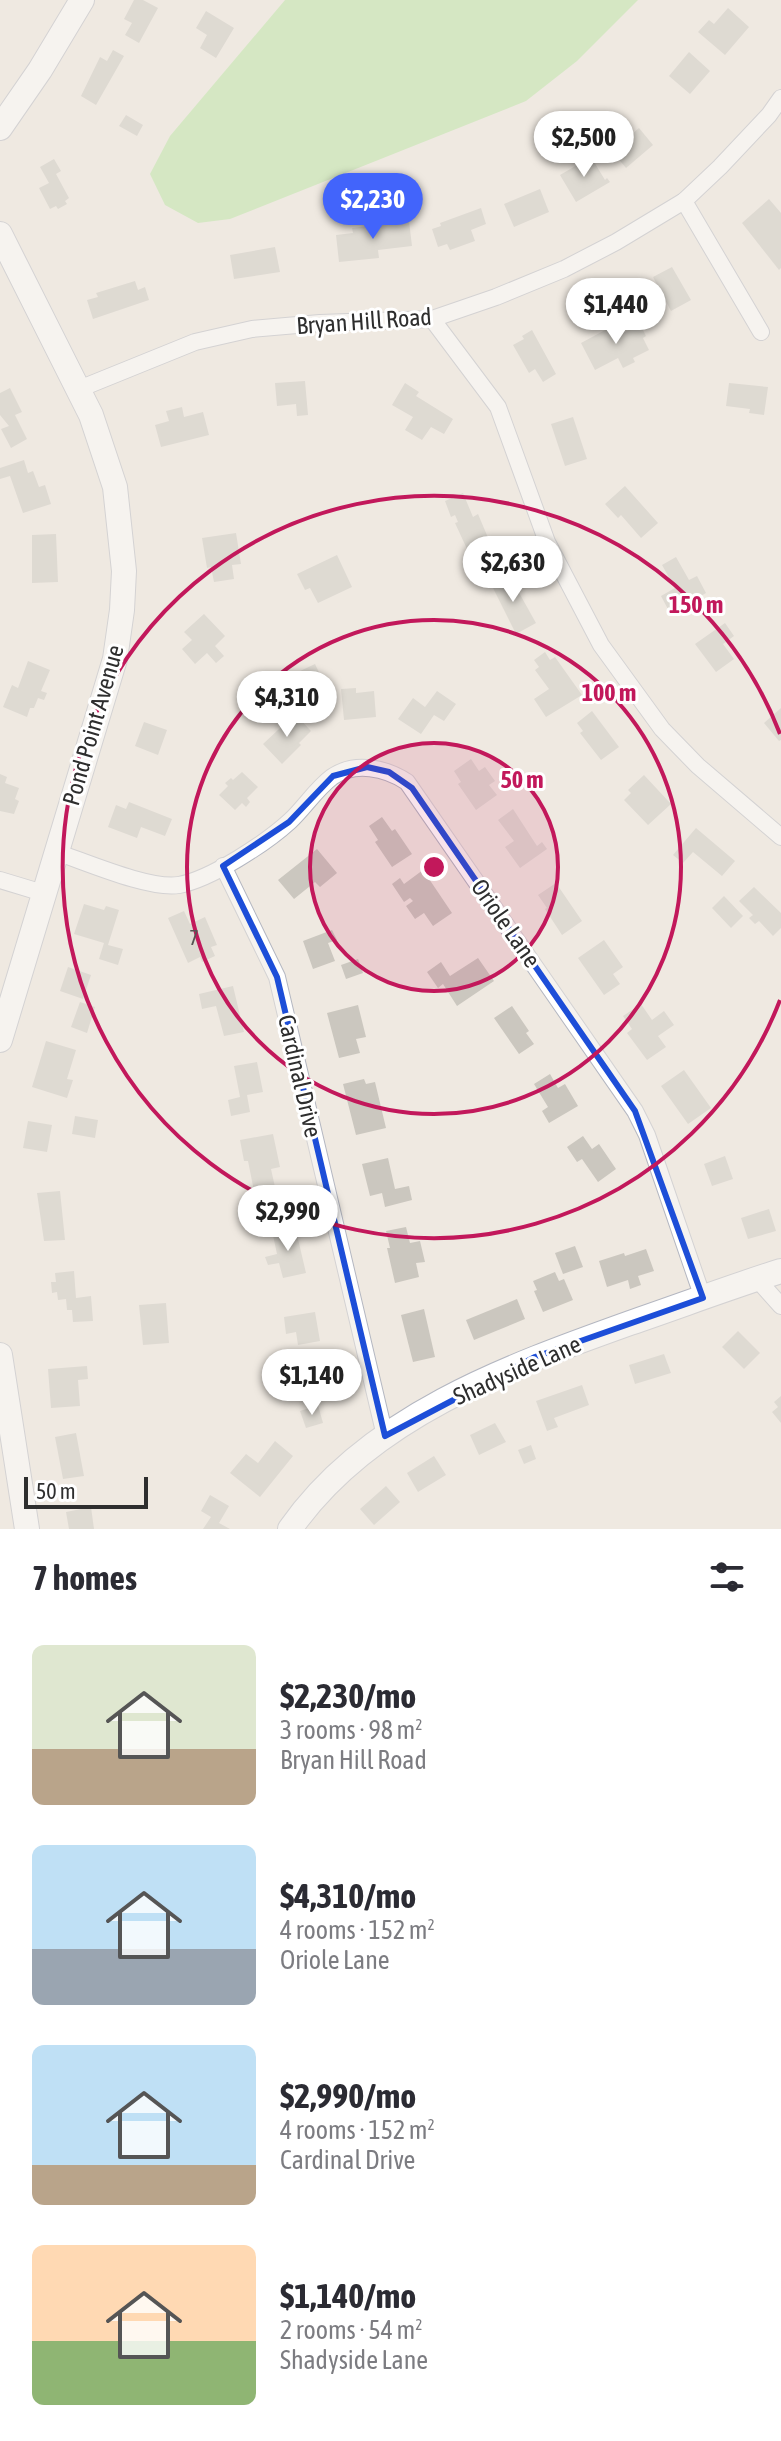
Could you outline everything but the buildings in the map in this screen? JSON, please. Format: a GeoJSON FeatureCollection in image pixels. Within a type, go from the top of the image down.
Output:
{"type":"FeatureCollection","features":[{"type":"Feature","properties":{"kind":"main road"},"geometry":{"type":"LineString","coordinates":[[0,128],[82,0]]}},
{"type":"Feature","properties":{"kind":"main road","name":"Pond Point Avenue"},"geometry":{"type":"LineString","coordinates":[[0,234],[96,428],[115,487],[124,571],[115,659],[0,1040]]}},
{"type":"Feature","properties":{"kind":"main road","name":"Shadyside Lane"},"geometry":{"type":"LineString","coordinates":[[290,1529],[319,1492],[385,1436],[483,1381],[535,1357],[781,1271]]}},
{"type":"Feature","properties":{"kind":"main road"},"geometry":{"type":"LineString","coordinates":[[0,1355],[3,1390],[27,1529]]}},
{"type":"Feature","properties":{"kind":"street","name":"Bryan Hill Road"},"geometry":{"type":"LineString","coordinates":[[79,389],[195,342],[252,329],[432,319],[564,269],[684,201],[720,167],[781,98]]}},
{"type":"Feature","properties":{"kind":"street"},"geometry":{"type":"LineString","coordinates":[[684,201],[761,332]]}},
{"type":"Feature","properties":{"kind":"street"},"geometry":{"type":"LineString","coordinates":[[432,319],[498,407],[547,542],[601,645],[662,729],[698,766],[781,837]]}},
{"type":"Feature","properties":{"kind":"street","name":"Oriole Lane"},"geometry":{"type":"LineString","coordinates":[[56,852],[161,885],[180,885],[259,846],[289,822],[333,776],[367,767],[389,772],[407,782],[635,1111],[647,1135],[703,1298]]}},
{"type":"Feature","properties":{"kind":"street","name":"Cardinal Drive"},"geometry":{"type":"LineString","coordinates":[[223,866],[277,977],[385,1436]]}},
{"type":"Feature","properties":{"kind":"street"},"geometry":{"type":"LineString","coordinates":[[0,880],[43,893]]}},
{"type":"Feature","properties":{"kind":"street"},"geometry":{"type":"LineString","coordinates":[[757,1279],[781,1306]]}},
{"type":"Feature","properties":{"kind":"highlighted area"},"geometry":{"type":"Polygon","coordinates":[[[367,767],[389,772],[412,788],[635,1111],[703,1298],[535,1357],[385,1436],[277,977],[223,866],[289,822],[333,776],[367,767]]]}},
{"type":"Feature","properties":{"kind":"green space"},"geometry":{"type":"Polygon","coordinates":[[[285,0],[638,0],[577,61],[526,101],[230,219],[198,223],[165,205],[150,174],[170,136],[285,0]]]}}]}
